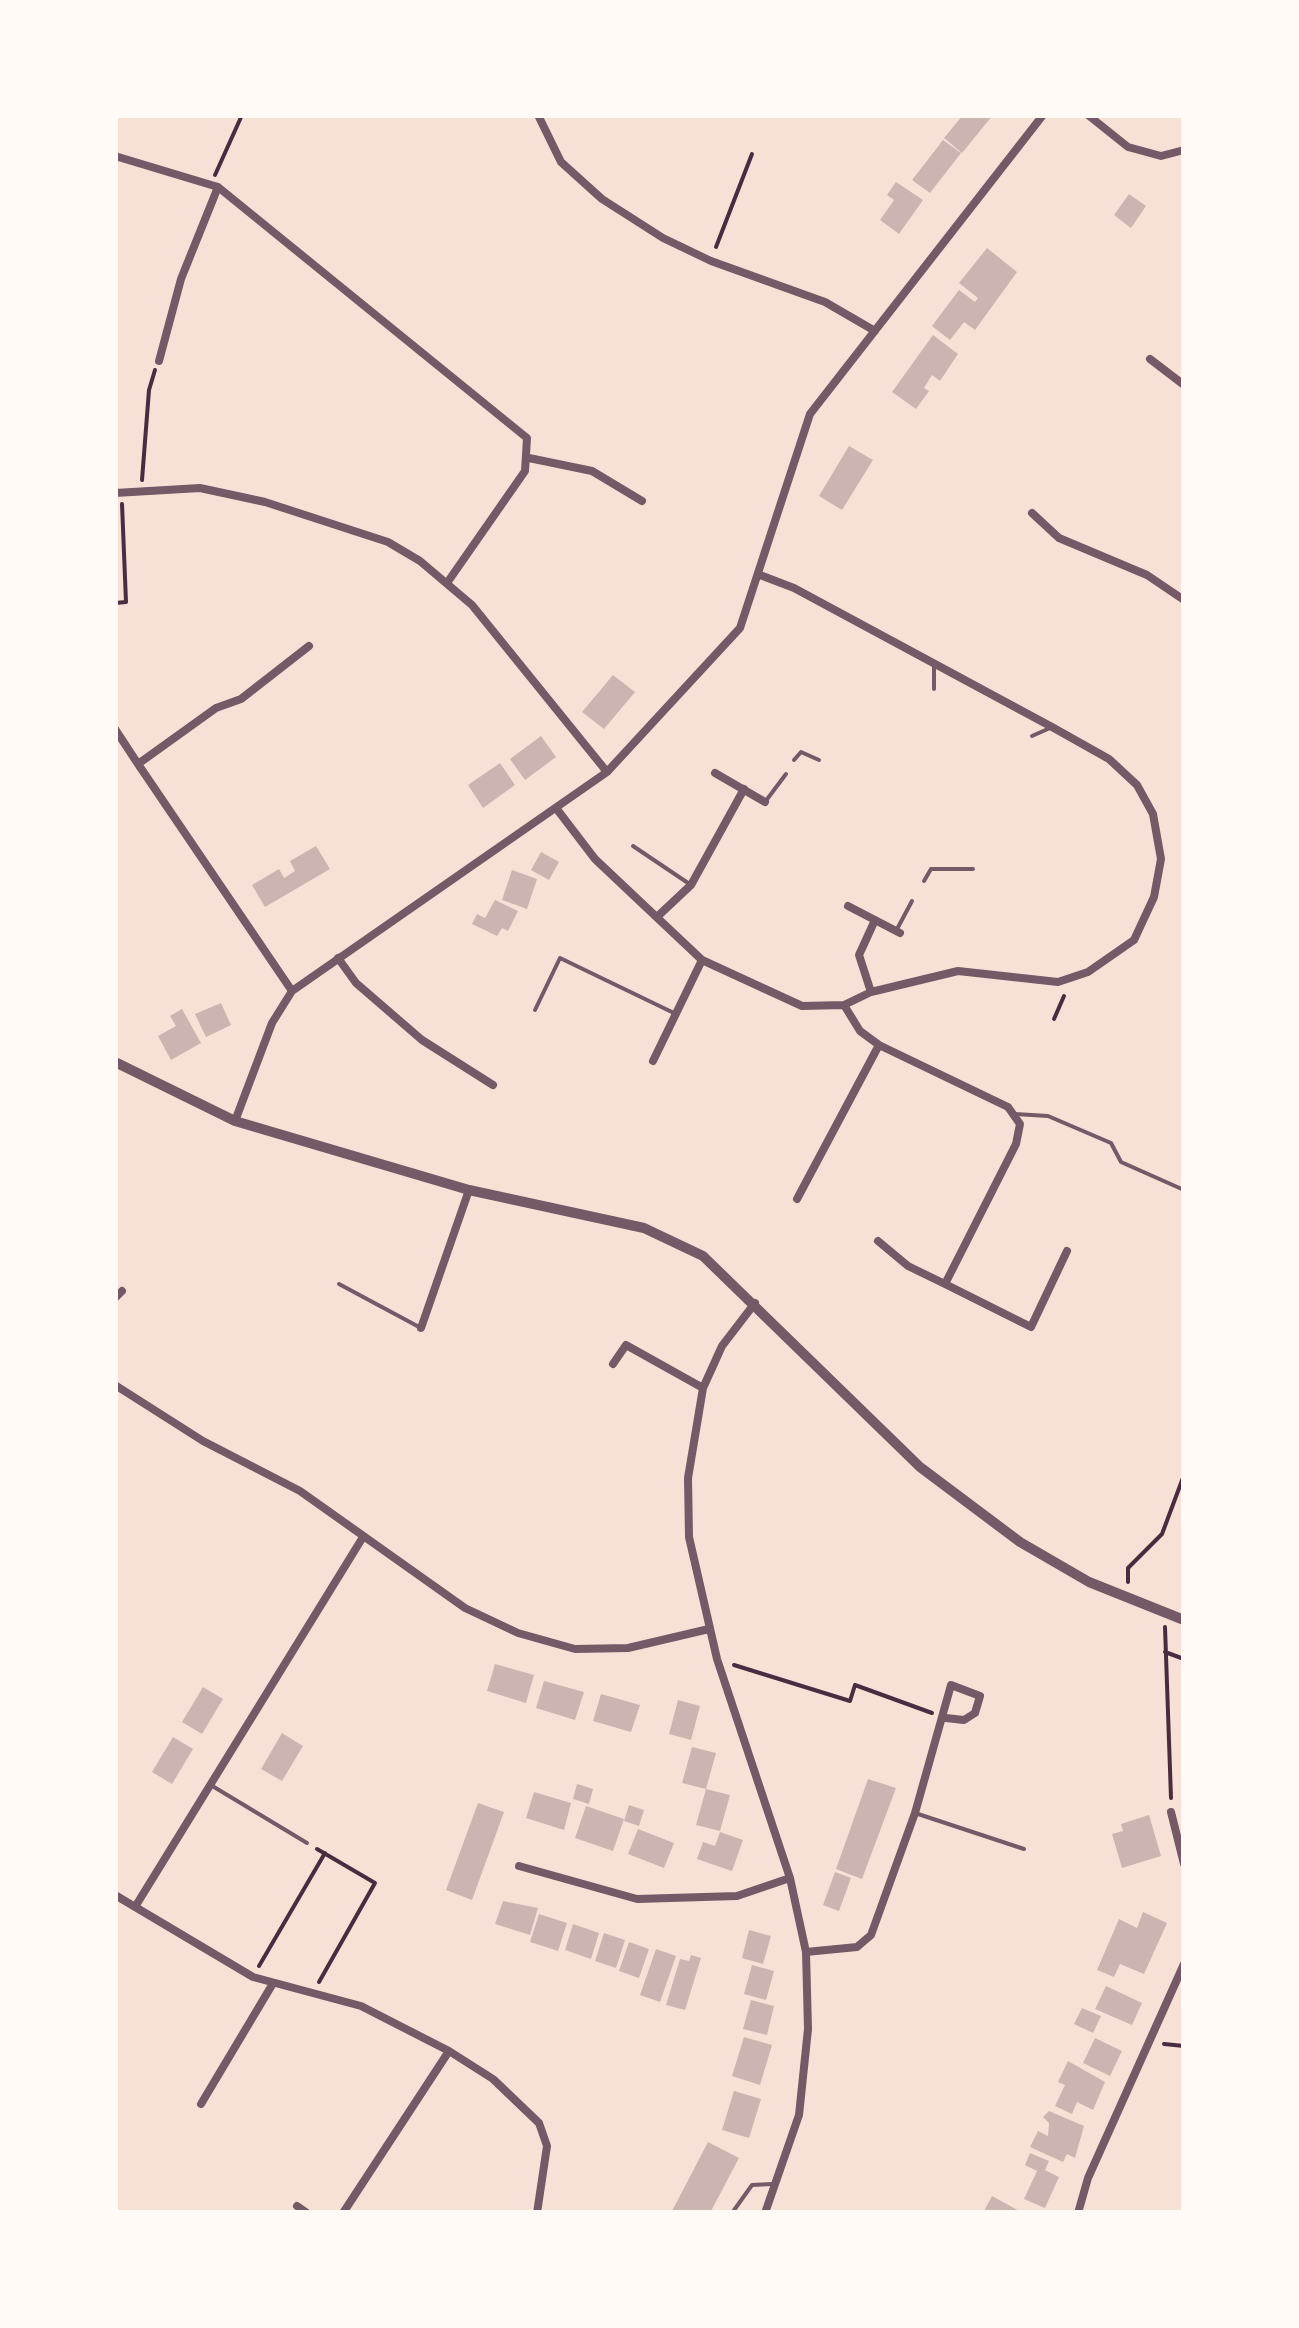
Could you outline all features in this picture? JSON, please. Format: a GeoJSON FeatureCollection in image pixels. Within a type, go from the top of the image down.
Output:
{"type":"FeatureCollection","features":[{"type":"Feature","properties":{"kind":"street"},"geometry":{"type":"LineString","coordinates":[[538,115],[561,162],[602,198],[664,238],[711,261],[826,302],[875,331]]}},
{"type":"Feature","properties":{"kind":"street"},"geometry":{"type":"LineString","coordinates":[[235,1121],[272,1023],[292,991],[607,772],[740,628],[810,414],[1043,115]]}},
{"type":"Feature","properties":{"kind":"street"},"geometry":{"type":"LineString","coordinates":[[1088,115],[1128,147],[1160,156],[1184,150]]}},
{"type":"Feature","properties":{"kind":"street"},"geometry":{"type":"LineString","coordinates":[[115,156],[214,185],[527,438],[526,471],[447,583]]}},
{"type":"Feature","properties":{"kind":"street"},"geometry":{"type":"LineString","coordinates":[[159,361],[180,279],[214,185]]}},
{"type":"Feature","properties":{"kind":"street"},"geometry":{"type":"LineString","coordinates":[[1150,359],[1184,385]]}},
{"type":"Feature","properties":{"kind":"street"},"geometry":{"type":"LineString","coordinates":[[529,458],[592,471],[642,501]]}},
{"type":"Feature","properties":{"kind":"street"},"geometry":{"type":"LineString","coordinates":[[118,492],[200,488],[265,502],[388,542],[472,605],[607,772]]}},
{"type":"Feature","properties":{"kind":"street"},"geometry":{"type":"LineString","coordinates":[[1032,512],[1059,538],[1100,559],[1147,575],[1184,600]]}},
{"type":"Feature","properties":{"kind":"street"},"geometry":{"type":"LineString","coordinates":[[556,808],[595,859],[702,960],[802,1006],[844,1005],[872,992],[958,970],[1058,982],[1088,972],[1134,940],[1154,897],[1160,860],[1153,814],[1137,785],[1108,759],[1052,727],[794,588],[760,575]]}},
{"type":"Feature","properties":{"kind":"street"},"geometry":{"type":"LineString","coordinates":[[138,764],[216,708],[241,699],[309,646]]}},
{"type":"Feature","properties":{"kind":"street"},"geometry":{"type":"LineString","coordinates":[[115,729],[292,991]]}},
{"type":"Feature","properties":{"kind":"street"},"geometry":{"type":"LineString","coordinates":[[715,773],[765,802]]}},
{"type":"Feature","properties":{"kind":"street"},"geometry":{"type":"LineString","coordinates":[[658,916],[691,884],[744,789]]}},
{"type":"Feature","properties":{"kind":"street"},"geometry":{"type":"LineString","coordinates":[[848,906],[898,932]]}},
{"type":"Feature","properties":{"kind":"street"},"geometry":{"type":"LineString","coordinates":[[872,992],[859,954],[875,920]]}},
{"type":"Feature","properties":{"kind":"street"},"geometry":{"type":"LineString","coordinates":[[338,958],[356,983],[422,1040],[493,1085]]}},
{"type":"Feature","properties":{"kind":"street"},"geometry":{"type":"LineString","coordinates":[[653,1061],[702,960]]}},
{"type":"Feature","properties":{"kind":"street"},"geometry":{"type":"LineString","coordinates":[[844,1005],[860,1031],[879,1045],[1008,1106],[1020,1124],[1016,1144],[945,1284]]}},
{"type":"Feature","properties":{"kind":"street"},"geometry":{"type":"LineString","coordinates":[[797,1199],[879,1045]]}},
{"type":"Feature","properties":{"kind":"street"},"geometry":{"type":"LineString","coordinates":[[115,1062],[180,1098],[235,1121],[468,1190],[644,1228],[703,1256],[755,1303],[875,1428],[920,1467],[1020,1542],[1089,1582],[1184,1620]]}},
{"type":"Feature","properties":{"kind":"street"},"geometry":{"type":"LineString","coordinates":[[421,1328],[468,1190]]}},
{"type":"Feature","properties":{"kind":"street"},"geometry":{"type":"LineString","coordinates":[[878,1241],[908,1266],[1031,1327],[1066,1250]]}},
{"type":"Feature","properties":{"kind":"street"},"geometry":{"type":"LineString","coordinates":[[755,1303],[722,1346],[704,1388],[688,1478],[689,1537],[717,1659],[790,1878],[806,1952],[808,2029],[799,2115],[765,2213]]}},
{"type":"Feature","properties":{"kind":"street"},"geometry":{"type":"LineString","coordinates":[[613,1364],[626,1345],[704,1388]]}},
{"type":"Feature","properties":{"kind":"street"},"geometry":{"type":"LineString","coordinates":[[115,1385],[204,1441],[300,1491],[465,1608],[518,1632],[575,1649],[628,1648],[710,1629]]}},
{"type":"Feature","properties":{"kind":"street"},"geometry":{"type":"LineString","coordinates":[[135,1907],[363,1536]]}},
{"type":"Feature","properties":{"kind":"street"},"geometry":{"type":"LineString","coordinates":[[806,1952],[857,1946],[871,1935],[916,1813],[946,1718],[945,1700],[951,1685],[980,1696],[976,1713],[964,1720],[946,1718]]}},
{"type":"Feature","properties":{"kind":"street"},"geometry":{"type":"LineString","coordinates":[[1171,1812],[1184,1864]]}},
{"type":"Feature","properties":{"kind":"street"},"geometry":{"type":"LineString","coordinates":[[519,1866],[637,1899],[738,1896],[790,1878]]}},
{"type":"Feature","properties":{"kind":"street"},"geometry":{"type":"LineString","coordinates":[[115,1912],[119,1898],[253,1977],[361,2006],[449,2050],[493,2079],[539,2123],[548,2146],[538,2213]]}},
{"type":"Feature","properties":{"kind":"street"},"geometry":{"type":"LineString","coordinates":[[1078,2213],[1088,2178],[1152,2043],[1184,1964]]}},
{"type":"Feature","properties":{"kind":"street"},"geometry":{"type":"LineString","coordinates":[[201,2104],[272,1985]]}},
{"type":"Feature","properties":{"kind":"street"},"geometry":{"type":"LineString","coordinates":[[343,2213],[449,2050]]}},
{"type":"Feature","properties":{"kind":"street"},"geometry":{"type":"LineString","coordinates":[[298,2206],[307,2213]]}},
{"type":"Feature","properties":{"kind":"lane"},"geometry":{"type":"LineString","coordinates":[[934,662],[934,689]]}},
{"type":"Feature","properties":{"kind":"lane"},"geometry":{"type":"LineString","coordinates":[[1032,736],[1052,727]]}},
{"type":"Feature","properties":{"kind":"lane"},"geometry":{"type":"LineString","coordinates":[[794,760],[802,752],[819,760]]}},
{"type":"Feature","properties":{"kind":"lane"},"geometry":{"type":"LineString","coordinates":[[765,802],[786,774]]}},
{"type":"Feature","properties":{"kind":"lane"},"geometry":{"type":"LineString","coordinates":[[633,846],[691,884]]}},
{"type":"Feature","properties":{"kind":"lane"},"geometry":{"type":"LineString","coordinates":[[924,881],[930,869],[973,868]]}},
{"type":"Feature","properties":{"kind":"lane"},"geometry":{"type":"LineString","coordinates":[[898,932],[912,901]]}},
{"type":"Feature","properties":{"kind":"lane"},"geometry":{"type":"LineString","coordinates":[[535,1010],[560,958],[676,1014]]}},
{"type":"Feature","properties":{"kind":"lane"},"geometry":{"type":"LineString","coordinates":[[1015,1114],[1048,1116],[1111,1142],[1122,1162],[1184,1190]]}},
{"type":"Feature","properties":{"kind":"lane"},"geometry":{"type":"LineString","coordinates":[[340,1284],[421,1328]]}},
{"type":"Feature","properties":{"kind":"lane"},"geometry":{"type":"LineString","coordinates":[[209,1784],[307,1842]]}},
{"type":"Feature","properties":{"kind":"lane"},"geometry":{"type":"LineString","coordinates":[[916,1813],[1024,1849]]}},
{"type":"Feature","properties":{"kind":"lane"},"geometry":{"type":"LineString","coordinates":[[732,2213],[752,2185],[777,2184]]}},
{"type":"Feature","properties":{"kind":"path"},"geometry":{"type":"LineString","coordinates":[[214,185],[242,115]]}},
{"type":"Feature","properties":{"kind":"path"},"geometry":{"type":"LineString","coordinates":[[711,261],[752,154]]}},
{"type":"Feature","properties":{"kind":"path"},"geometry":{"type":"LineString","coordinates":[[142,489],[149,390],[159,361]]}},
{"type":"Feature","properties":{"kind":"path"},"geometry":{"type":"LineString","coordinates":[[115,603],[126,602],[118,492]]}},
{"type":"Feature","properties":{"kind":"path"},"geometry":{"type":"LineString","coordinates":[[1054,1019],[1072,978]]}},
{"type":"Feature","properties":{"kind":"path"},"geometry":{"type":"LineString","coordinates":[[1128,1599],[1128,1568],[1162,1534],[1184,1475]]}},
{"type":"Feature","properties":{"kind":"path"},"geometry":{"type":"LineString","coordinates":[[1166,1614],[1171,1812]]}},
{"type":"Feature","properties":{"kind":"path"},"geometry":{"type":"LineString","coordinates":[[1165,1652],[1184,1659]]}},
{"type":"Feature","properties":{"kind":"path"},"geometry":{"type":"LineString","coordinates":[[717,1659],[850,1701],[854,1685],[946,1718]]}},
{"type":"Feature","properties":{"kind":"path"},"geometry":{"type":"LineString","coordinates":[[307,1842],[375,1883],[314,1991]]}},
{"type":"Feature","properties":{"kind":"path"},"geometry":{"type":"LineString","coordinates":[[253,1977],[325,1854]]}},
{"type":"Feature","properties":{"kind":"path"},"geometry":{"type":"LineString","coordinates":[[1152,2043],[1184,2046]]}},
{"type":"Feature","properties":{"kind":"building"},"geometry":{"type":"Polygon","coordinates":[[[963,115],[993,115],[962,153],[944,138],[963,115]]]}},
{"type":"Feature","properties":{"kind":"building"},"geometry":{"type":"Polygon","coordinates":[[[943,140],[961,153],[930,193],[912,180],[943,140]]]}},
{"type":"Feature","properties":{"kind":"building"},"geometry":{"type":"Polygon","coordinates":[[[896,182],[923,200],[899,234],[880,220],[894,200],[887,195],[896,182]]]}},
{"type":"Feature","properties":{"kind":"building"},"geometry":{"type":"Polygon","coordinates":[[[1129,194],[1146,206],[1131,228],[1114,215],[1129,194]]]}},
{"type":"Feature","properties":{"kind":"building"},"geometry":{"type":"Polygon","coordinates":[[[987,248],[1017,272],[975,330],[964,322],[950,340],[932,326],[959,290],[975,302],[978,298],[959,283],[987,248]]]}},
{"type":"Feature","properties":{"kind":"building"},"geometry":{"type":"Polygon","coordinates":[[[933,335],[958,354],[940,381],[932,375],[924,388],[929,391],[916,409],[892,392],[933,335]]]}},
{"type":"Feature","properties":{"kind":"building"},"geometry":{"type":"Polygon","coordinates":[[[849,446],[873,460],[842,510],[819,496],[849,446]]]}},
{"type":"Feature","properties":{"kind":"building"},"geometry":{"type":"Polygon","coordinates":[[[613,675],[635,692],[604,729],[582,712],[613,675]]]}},
{"type":"Feature","properties":{"kind":"building"},"geometry":{"type":"Polygon","coordinates":[[[541,736],[556,757],[525,780],[510,759],[541,736]]]}},
{"type":"Feature","properties":{"kind":"building"},"geometry":{"type":"Polygon","coordinates":[[[500,763],[515,785],[483,808],[468,785],[500,763]]]}},
{"type":"Feature","properties":{"kind":"building"},"geometry":{"type":"Polygon","coordinates":[[[316,846],[330,869],[265,907],[252,885],[279,869],[284,878],[295,871],[290,861],[316,846]]]}},
{"type":"Feature","properties":{"kind":"building"},"geometry":{"type":"Polygon","coordinates":[[[541,852],[559,862],[549,880],[531,870],[541,852]]]}},
{"type":"Feature","properties":{"kind":"building"},"geometry":{"type":"Polygon","coordinates":[[[512,870],[537,879],[527,909],[502,900],[512,870]]]}},
{"type":"Feature","properties":{"kind":"building"},"geometry":{"type":"Polygon","coordinates":[[[495,900],[518,911],[508,931],[502,928],[497,936],[472,924],[477,914],[485,918],[495,900]]]}},
{"type":"Feature","properties":{"kind":"building"},"geometry":{"type":"Polygon","coordinates":[[[221,1003],[231,1025],[206,1037],[195,1014],[221,1003]]]}},
{"type":"Feature","properties":{"kind":"building"},"geometry":{"type":"Polygon","coordinates":[[[182,1009],[201,1043],[171,1060],[158,1036],[176,1026],[170,1016],[182,1009]]]}},
{"type":"Feature","properties":{"kind":"building"},"geometry":{"type":"Polygon","coordinates":[[[495,1664],[534,1675],[526,1703],[487,1691],[495,1664]]]}},
{"type":"Feature","properties":{"kind":"building"},"geometry":{"type":"Polygon","coordinates":[[[544,1681],[584,1692],[575,1720],[536,1708],[544,1681]]]}},
{"type":"Feature","properties":{"kind":"building"},"geometry":{"type":"Polygon","coordinates":[[[203,1687],[223,1699],[202,1734],[182,1722],[203,1687]]]}},
{"type":"Feature","properties":{"kind":"building"},"geometry":{"type":"Polygon","coordinates":[[[601,1694],[640,1705],[631,1732],[593,1721],[601,1694]]]}},
{"type":"Feature","properties":{"kind":"building"},"geometry":{"type":"Polygon","coordinates":[[[678,1700],[700,1706],[691,1740],[669,1734],[678,1700]]]}},
{"type":"Feature","properties":{"kind":"building"},"geometry":{"type":"Polygon","coordinates":[[[282,1733],[303,1746],[282,1781],[261,1769],[282,1733]]]}},
{"type":"Feature","properties":{"kind":"building"},"geometry":{"type":"Polygon","coordinates":[[[173,1737],[193,1749],[172,1784],[152,1772],[173,1737]]]}},
{"type":"Feature","properties":{"kind":"building"},"geometry":{"type":"Polygon","coordinates":[[[692,1747],[716,1753],[706,1789],[682,1783],[692,1747]]]}},
{"type":"Feature","properties":{"kind":"building"},"geometry":{"type":"Polygon","coordinates":[[[868,1779],[896,1788],[862,1879],[836,1869],[868,1779]]]}},
{"type":"Feature","properties":{"kind":"building"},"geometry":{"type":"Polygon","coordinates":[[[577,1784],[593,1789],[589,1804],[573,1799],[577,1784]]]}},
{"type":"Feature","properties":{"kind":"building"},"geometry":{"type":"Polygon","coordinates":[[[706,1789],[730,1795],[720,1831],[696,1825],[706,1789]]]}},
{"type":"Feature","properties":{"kind":"building"},"geometry":{"type":"Polygon","coordinates":[[[534,1792],[571,1803],[564,1830],[526,1818],[534,1792]]]}},
{"type":"Feature","properties":{"kind":"building"},"geometry":{"type":"Polygon","coordinates":[[[478,1803],[504,1812],[472,1900],[446,1890],[478,1803]]]}},
{"type":"Feature","properties":{"kind":"building"},"geometry":{"type":"Polygon","coordinates":[[[629,1805],[644,1810],[639,1826],[624,1821],[629,1805]]]}},
{"type":"Feature","properties":{"kind":"building"},"geometry":{"type":"Polygon","coordinates":[[[586,1806],[624,1819],[613,1851],[575,1838],[586,1806]]]}},
{"type":"Feature","properties":{"kind":"building"},"geometry":{"type":"Polygon","coordinates":[[[1149,1815],[1161,1856],[1122,1868],[1112,1834],[1123,1831],[1121,1824],[1149,1815]]]}},
{"type":"Feature","properties":{"kind":"building"},"geometry":{"type":"Polygon","coordinates":[[[638,1829],[674,1843],[664,1868],[628,1854],[638,1829]]]}},
{"type":"Feature","properties":{"kind":"building"},"geometry":{"type":"Polygon","coordinates":[[[720,1832],[743,1840],[732,1871],[697,1859],[703,1842],[715,1846],[720,1832]]]}},
{"type":"Feature","properties":{"kind":"building"},"geometry":{"type":"Polygon","coordinates":[[[835,1872],[851,1878],[839,1911],[823,1905],[835,1872]]]}},
{"type":"Feature","properties":{"kind":"building"},"geometry":{"type":"Polygon","coordinates":[[[503,1901],[538,1908],[530,1935],[495,1924],[503,1901]]]}},
{"type":"Feature","properties":{"kind":"building"},"geometry":{"type":"Polygon","coordinates":[[[1143,1912],[1167,1923],[1144,1974],[1120,1964],[1114,1977],[1097,1970],[1119,1919],[1137,1928],[1143,1912]]]}},
{"type":"Feature","properties":{"kind":"building"},"geometry":{"type":"Polygon","coordinates":[[[539,1914],[567,1923],[558,1951],[530,1942],[539,1914]]]}},
{"type":"Feature","properties":{"kind":"building"},"geometry":{"type":"Polygon","coordinates":[[[573,1924],[599,1933],[591,1959],[565,1950],[573,1924]]]}},
{"type":"Feature","properties":{"kind":"building"},"geometry":{"type":"Polygon","coordinates":[[[749,1930],[771,1936],[763,1964],[742,1958],[749,1930]]]}},
{"type":"Feature","properties":{"kind":"building"},"geometry":{"type":"Polygon","coordinates":[[[604,1933],[625,1940],[616,1968],[595,1961],[604,1933]]]}},
{"type":"Feature","properties":{"kind":"building"},"geometry":{"type":"Polygon","coordinates":[[[629,1942],[649,1949],[639,1978],[619,1971],[629,1942]]]}},
{"type":"Feature","properties":{"kind":"building"},"geometry":{"type":"Polygon","coordinates":[[[656,1949],[676,1956],[660,2002],[640,1995],[656,1949]]]}},
{"type":"Feature","properties":{"kind":"building"},"geometry":{"type":"Polygon","coordinates":[[[691,1955],[701,1958],[685,2010],[666,2005],[680,1959],[689,1961],[691,1955]]]}},
{"type":"Feature","properties":{"kind":"building"},"geometry":{"type":"Polygon","coordinates":[[[752,1965],[774,1971],[766,2000],[744,1994],[752,1965]]]}},
{"type":"Feature","properties":{"kind":"building"},"geometry":{"type":"Polygon","coordinates":[[[1106,1986],[1142,2003],[1132,2025],[1095,2009],[1106,1986]]]}},
{"type":"Feature","properties":{"kind":"building"},"geometry":{"type":"Polygon","coordinates":[[[751,2000],[774,2006],[767,2035],[743,2029],[751,2000]]]}},
{"type":"Feature","properties":{"kind":"building"},"geometry":{"type":"Polygon","coordinates":[[[1082,2008],[1101,2016],[1093,2033],[1074,2024],[1082,2008]]]}},
{"type":"Feature","properties":{"kind":"building"},"geometry":{"type":"Polygon","coordinates":[[[744,2037],[772,2045],[760,2085],[732,2076],[744,2037]]]}},
{"type":"Feature","properties":{"kind":"building"},"geometry":{"type":"Polygon","coordinates":[[[1095,2038],[1122,2051],[1110,2076],[1083,2063],[1095,2038]]]}},
{"type":"Feature","properties":{"kind":"building"},"geometry":{"type":"Polygon","coordinates":[[[1068,2061],[1105,2082],[1093,2110],[1077,2102],[1072,2114],[1055,2106],[1065,2085],[1058,2082],[1068,2061]]]}},
{"type":"Feature","properties":{"kind":"building"},"geometry":{"type":"Polygon","coordinates":[[[734,2091],[761,2099],[749,2138],[722,2130],[734,2091]]]}},
{"type":"Feature","properties":{"kind":"building"},"geometry":{"type":"Polygon","coordinates":[[[1049,2111],[1084,2126],[1075,2158],[1067,2154],[1063,2162],[1030,2147],[1038,2131],[1048,2136],[1049,2123],[1043,2117],[1049,2111]]]}},
{"type":"Feature","properties":{"kind":"building"},"geometry":{"type":"Polygon","coordinates":[[[708,2142],[739,2158],[710,2213],[671,2213],[708,2142]]]}},
{"type":"Feature","properties":{"kind":"building"},"geometry":{"type":"Polygon","coordinates":[[[1030,2153],[1049,2161],[1045,2170],[1059,2177],[1045,2208],[1024,2199],[1037,2171],[1025,2165],[1030,2153]]]}},
{"type":"Feature","properties":{"kind":"building"},"geometry":{"type":"Polygon","coordinates":[[[992,2196],[1023,2213],[983,2213],[992,2196]]]}}]}
